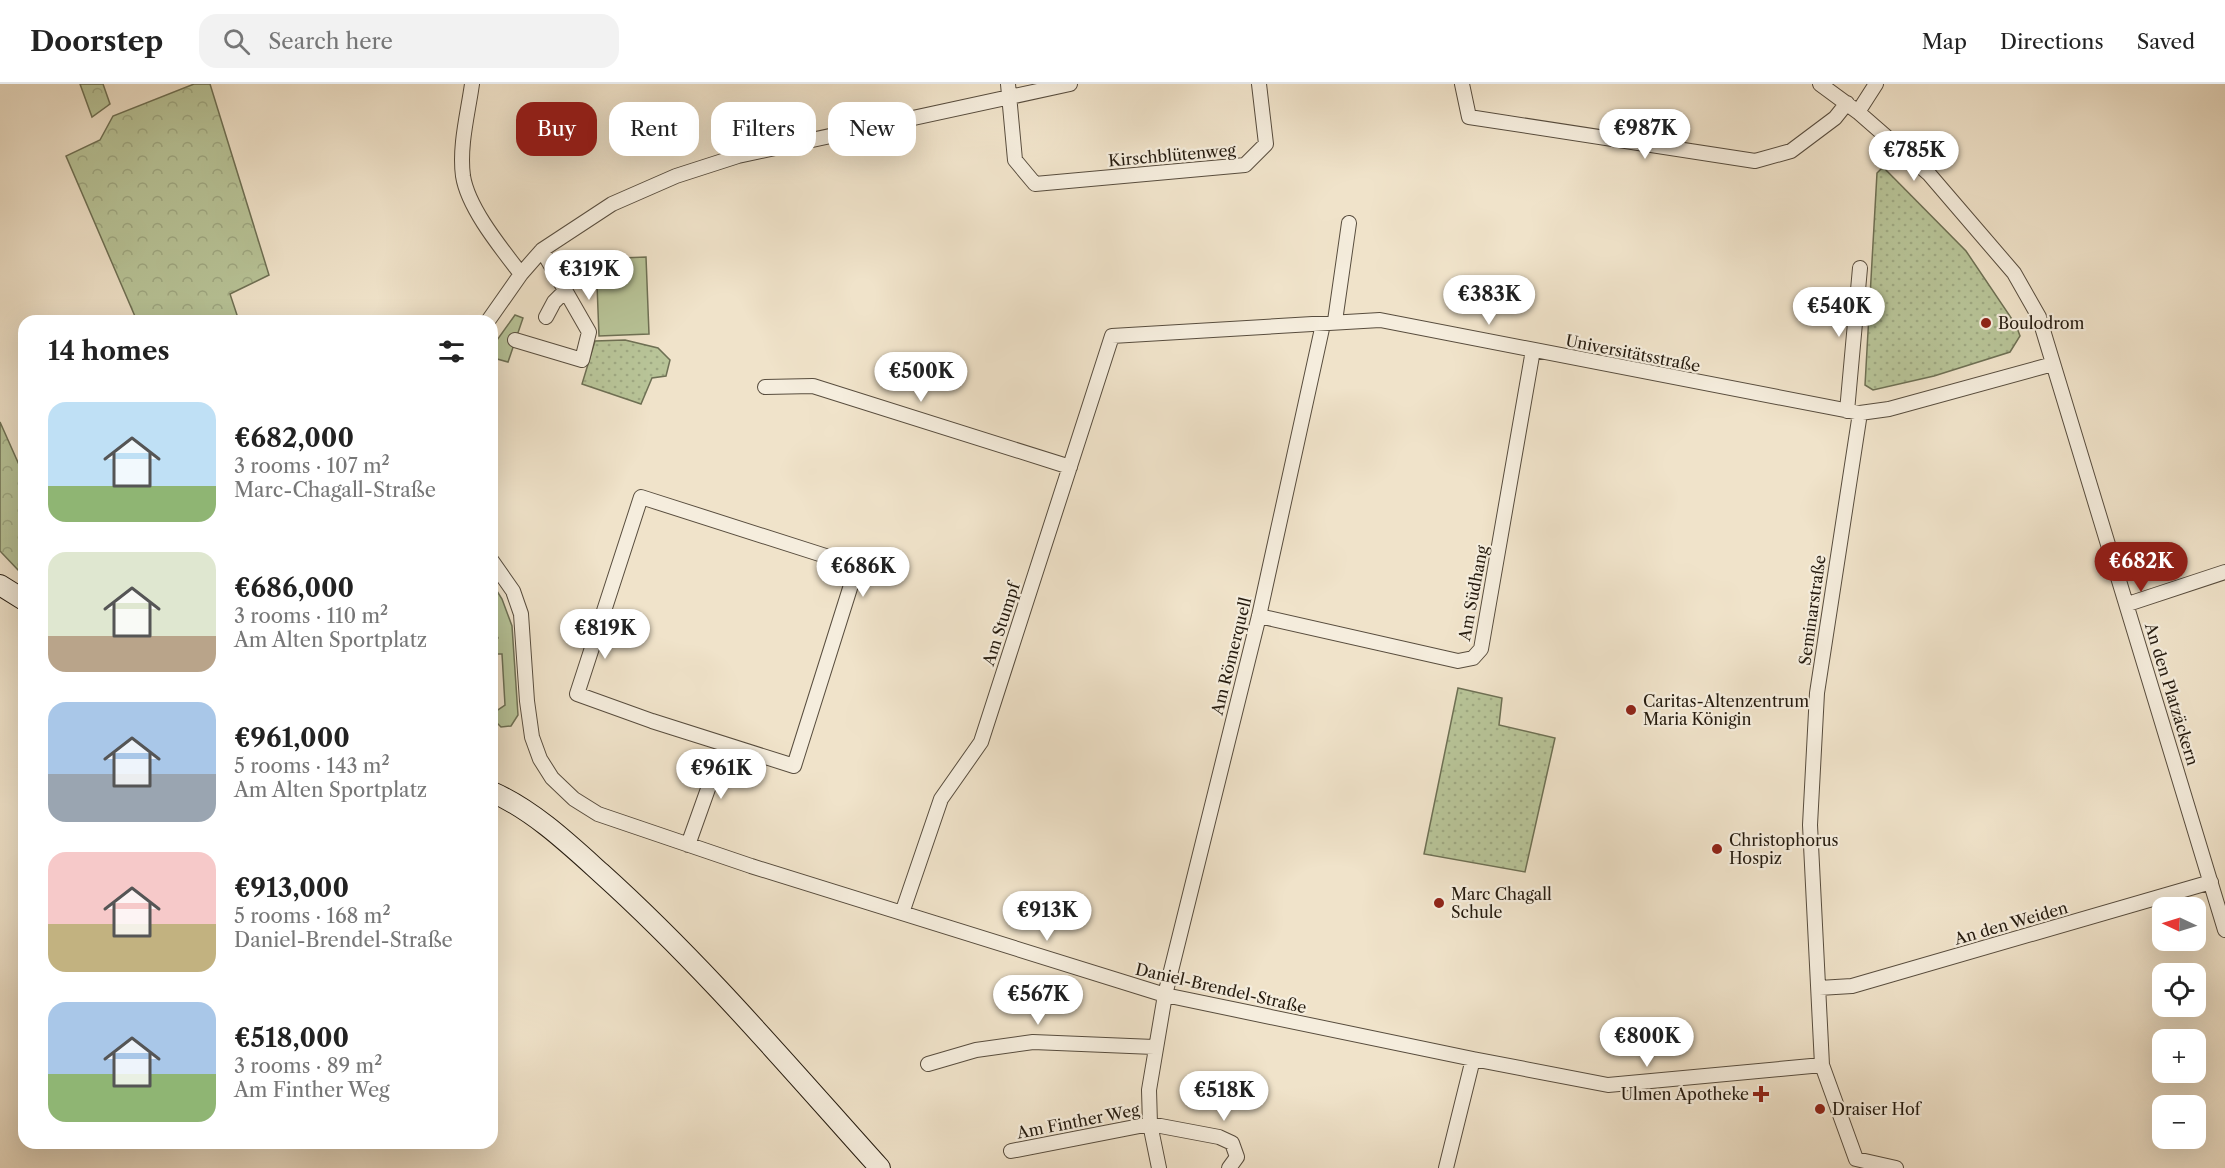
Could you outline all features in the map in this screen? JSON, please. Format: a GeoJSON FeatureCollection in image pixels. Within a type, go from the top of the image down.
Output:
{"type":"FeatureCollection","features":[{"type":"Feature","properties":{"kind":"main road"},"geometry":{"type":"LineString","coordinates":[[0,585],[18,596]]}},
{"type":"Feature","properties":{"kind":"main road"},"geometry":{"type":"LineString","coordinates":[[498,796],[538,821],[628,898],[716,987],[880,1168]]}},
{"type":"Feature","properties":{"kind":"street"},"geometry":{"type":"LineString","coordinates":[[472,84],[463,143],[463,176],[482,222],[521,274]]}},
{"type":"Feature","properties":{"kind":"street"},"geometry":{"type":"LineString","coordinates":[[492,315],[521,274],[542,250],[612,204],[676,176],[738,156],[1009,90],[1070,84]]}},
{"type":"Feature","properties":{"kind":"street","name":"Kirschblütenweg"},"geometry":{"type":"LineString","coordinates":[[1009,90],[1015,160],[1035,184],[1245,165],[1266,144],[1259,84]]}},
{"type":"Feature","properties":{"kind":"street"},"geometry":{"type":"LineString","coordinates":[[1462,84],[1469,117],[1755,161],[1791,152],[1835,118],[1852,108],[1876,84]]}},
{"type":"Feature","properties":{"kind":"street","name":"An den Platzäckern"},"geometry":{"type":"LineString","coordinates":[[1820,84],[1852,108],[1929,174],[2014,273],[2039,317],[2128,604],[2225,930]]}},
{"type":"Feature","properties":{"kind":"street","name":"Am Römerquell"},"geometry":{"type":"LineString","coordinates":[[1165,995],[1329,323],[1349,223]]}},
{"type":"Feature","properties":{"kind":"street"},"geometry":{"type":"LineString","coordinates":[[515,340],[582,360],[589,332],[542,250]]}},
{"type":"Feature","properties":{"kind":"street","name":"Seminarstraße"},"geometry":{"type":"LineString","coordinates":[[1857,1164],[1822,1065],[1810,825],[1817,693],[1854,412],[1860,268]]}},
{"type":"Feature","properties":{"kind":"street"},"geometry":{"type":"LineString","coordinates":[[546,317],[554,302],[565,291]]}},
{"type":"Feature","properties":{"kind":"street","name":"Universitätsstraße"},"geometry":{"type":"LineString","coordinates":[[1112,336],[1380,320],[1854,412]]}},
{"type":"Feature","properties":{"kind":"street","name":"Am Stumpf"},"geometry":{"type":"LineString","coordinates":[[902,913],[940,799],[981,742],[1112,336]]}},
{"type":"Feature","properties":{"kind":"street","name":"Am Südhang"},"geometry":{"type":"LineString","coordinates":[[1259,616],[1458,661],[1473,658],[1481,649],[1533,350]]}},
{"type":"Feature","properties":{"kind":"street"},"geometry":{"type":"LineString","coordinates":[[1854,412],[1889,409],[2053,364]]}},
{"type":"Feature","properties":{"kind":"street"},"geometry":{"type":"LineString","coordinates":[[765,387],[813,386],[1070,467]]}},
{"type":"Feature","properties":{"kind":"street"},"geometry":{"type":"LineString","coordinates":[[641,497],[857,566],[794,766],[724,744],[577,694],[641,497]]}},
{"type":"Feature","properties":{"kind":"street","name":"Daniel-Brendel-Straße"},"geometry":{"type":"LineString","coordinates":[[498,570],[513,591],[521,614],[532,737],[540,759],[552,778],[574,800],[598,814],[688,845],[1165,995],[1473,1059],[1608,1085],[1822,1065]]}},
{"type":"Feature","properties":{"kind":"street"},"geometry":{"type":"LineString","coordinates":[[2128,604],[2225,572]]}},
{"type":"Feature","properties":{"kind":"street"},"geometry":{"type":"LineString","coordinates":[[688,845],[724,744]]}},
{"type":"Feature","properties":{"kind":"street","name":"An den Weiden"},"geometry":{"type":"LineString","coordinates":[[1819,988],[1852,986],[2211,882]]}},
{"type":"Feature","properties":{"kind":"street","name":"Am Finther Weg"},"geometry":{"type":"LineString","coordinates":[[1158,1168],[1150,1124],[1149,1090],[1165,995]]}},
{"type":"Feature","properties":{"kind":"street"},"geometry":{"type":"LineString","coordinates":[[928,1064],[976,1050],[1034,1042],[1155,1047]]}},
{"type":"Feature","properties":{"kind":"street"},"geometry":{"type":"LineString","coordinates":[[1446,1168],[1473,1059]]}},
{"type":"Feature","properties":{"kind":"street","name":"Am Finther Weg"},"geometry":{"type":"LineString","coordinates":[[1011,1151],[1150,1124],[1219,1137],[1232,1143],[1237,1157],[1229,1168]]}},
{"type":"Feature","properties":{"kind":"street"},"geometry":{"type":"LineString","coordinates":[[1857,1164],[1896,1168]]}},
{"type":"Feature","properties":{"kind":"green space"},"geometry":{"type":"Polygon","coordinates":[[[80,84],[103,84],[110,104],[92,117],[80,84]]]}},
{"type":"Feature","properties":{"kind":"green space"},"geometry":{"type":"Polygon","coordinates":[[[194,84],[210,84],[269,275],[230,294],[237,315],[134,315],[66,156],[100,140],[113,116],[194,84]]]}},
{"type":"Feature","properties":{"kind":"green space"},"geometry":{"type":"Polygon","coordinates":[[[1883,167],[1966,251],[2016,325],[2020,336],[2010,352],[1934,376],[1873,390],[1865,385],[1877,173],[1883,167]]]}},
{"type":"Feature","properties":{"kind":"green space"},"geometry":{"type":"Polygon","coordinates":[[[646,257],[649,334],[599,336],[596,259],[646,257]]]}},
{"type":"Feature","properties":{"kind":"green space"},"geometry":{"type":"Polygon","coordinates":[[[515,315],[523,318],[508,362],[498,359],[498,339],[515,315]]]}},
{"type":"Feature","properties":{"kind":"green space"},"geometry":{"type":"Polygon","coordinates":[[[625,340],[658,348],[670,360],[666,376],[652,378],[641,404],[582,384],[595,341],[625,340]]]}},
{"type":"Feature","properties":{"kind":"green space"},"geometry":{"type":"Polygon","coordinates":[[[0,422],[18,462],[18,570],[0,551],[0,422]]]}},
{"type":"Feature","properties":{"kind":"green space"},"geometry":{"type":"Polygon","coordinates":[[[498,593],[512,626],[518,715],[511,726],[501,727],[498,724],[498,710],[505,705],[502,654],[498,654],[498,593]]]}},
{"type":"Feature","properties":{"kind":"green space"},"geometry":{"type":"Polygon","coordinates":[[[1458,688],[1502,698],[1499,725],[1555,738],[1525,872],[1424,854],[1458,688]]]}},
{"type":"Feature","properties":{"kind":"place","name":"Boulodrom"},"geometry":{"type":"Point","coordinates":[1986,323]}},
{"type":"Feature","properties":{"kind":"place","name":"Caritas-Altenzentrum Maria Königin"},"geometry":{"type":"Point","coordinates":[1631,710]}},
{"type":"Feature","properties":{"kind":"place","name":"Christophorus Hospiz"},"geometry":{"type":"Point","coordinates":[1717,849]}},
{"type":"Feature","properties":{"kind":"place","name":"Marc Chagall Schule"},"geometry":{"type":"Point","coordinates":[1439,903]}},
{"type":"Feature","properties":{"kind":"place","name":"Ulmen Apotheke"},"geometry":{"type":"Point","coordinates":[1761,1094]}},
{"type":"Feature","properties":{"kind":"place","name":"Draiser Hof"},"geometry":{"type":"Point","coordinates":[1820,1109]}}]}
